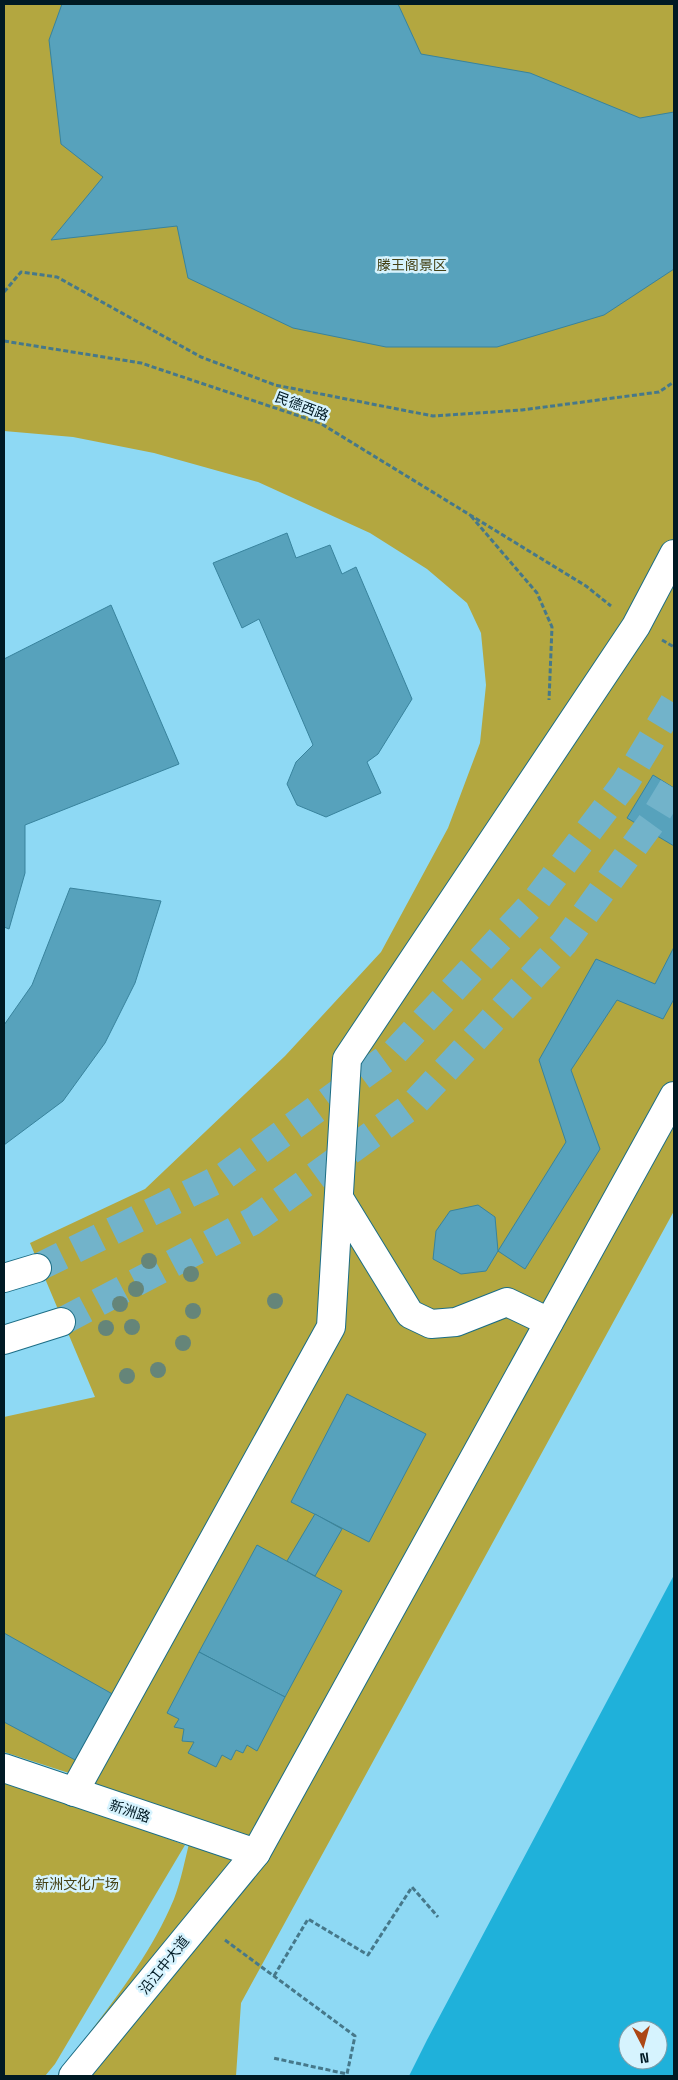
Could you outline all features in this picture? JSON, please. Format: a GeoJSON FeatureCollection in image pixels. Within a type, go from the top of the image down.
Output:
{"type":"FeatureCollection","features":[{"type":"Feature","properties":{"kind":"main road"},"geometry":{"type":"LineString","coordinates":[[74,1792],[331,1327],[347,1059],[636,626],[674,554]]}},
{"type":"Feature","properties":{"kind":"main road","name":"沿江中大道"},"geometry":{"type":"LineString","coordinates":[[73,2076],[256,1853],[674,1096]]}},
{"type":"Feature","properties":{"kind":"main road"},"geometry":{"type":"LineString","coordinates":[[339,1198],[410,1314],[431,1324],[456,1322],[507,1302],[550,1322]]}},
{"type":"Feature","properties":{"kind":"main road"},"geometry":{"type":"LineString","coordinates":[[4,1278],[37,1268]]}},
{"type":"Feature","properties":{"kind":"main road"},"geometry":{"type":"LineString","coordinates":[[4,1340],[61,1322]]}},
{"type":"Feature","properties":{"kind":"main road","name":"新洲路"},"geometry":{"type":"LineString","coordinates":[[4,1768],[256,1853]]}},
{"type":"Feature","properties":{"kind":"path"},"geometry":{"type":"LineString","coordinates":[[4,292],[21,272],[57,278],[201,357],[266,381],[433,416],[522,410],[659,392],[674,382]]}},
{"type":"Feature","properties":{"kind":"path","name":"民德西路"},"geometry":{"type":"LineString","coordinates":[[4,341],[141,363],[320,423],[586,586]]}},
{"type":"Feature","properties":{"kind":"path"},"geometry":{"type":"LineString","coordinates":[[468,514],[537,593],[552,626],[549,703]]}},
{"type":"Feature","properties":{"kind":"path"},"geometry":{"type":"LineString","coordinates":[[274,1976],[308,1919],[368,1955],[412,1887],[438,1917]]}},
{"type":"Feature","properties":{"kind":"path"},"geometry":{"type":"LineString","coordinates":[[200,1922],[355,2036],[347,2074],[273,2058]]}},
{"type":"Feature","properties":{"kind":"green space","name":"滕王阁景区"},"geometry":{"type":"Polygon","coordinates":[[[4,4],[674,4],[674,1211],[241,2003],[236,2076],[57,2076],[121,1991],[163,1923],[174,1899],[190,1840],[75,1775],[4,1752],[4,1417],[95,1397],[30,1243],[145,1189],[285,1056],[381,952],[448,828],[480,743],[486,685],[481,633],[467,603],[427,569],[370,533],[258,482],[154,453],[73,437],[4,431],[4,4]]]}},
{"type":"Feature","properties":{"kind":"green space","name":"新洲文化广场"},"geometry":{"type":"Polygon","coordinates":[[[4,1779],[185,1845],[55,2064],[45,2076],[4,2076],[4,1779]]]}},
{"type":"Feature","properties":{"kind":"water"},"geometry":{"type":"Polygon","coordinates":[[[674,1575],[674,2076],[409,2076],[427,2040],[674,1575]]]}},
{"type":"Feature","properties":{"kind":"building"},"geometry":{"type":"Polygon","coordinates":[[[62,4],[398,4],[421,54],[530,73],[640,118],[674,112],[674,269],[604,315],[497,347],[386,347],[293,328],[188,278],[177,226],[51,240],[103,177],[61,144],[49,40],[62,4]]]}},
{"type":"Feature","properties":{"kind":"building"},"geometry":{"type":"Polygon","coordinates":[[[287,533],[296,558],[330,545],[342,574],[356,567],[412,699],[378,754],[367,762],[381,793],[326,817],[297,805],[287,784],[296,762],[313,745],[259,619],[242,628],[213,563],[287,533]]]}},
{"type":"Feature","properties":{"kind":"building"},"geometry":{"type":"Polygon","coordinates":[[[111,605],[179,764],[25,825],[25,873],[9,929],[4,927],[4,659],[111,605]]]}},
{"type":"Feature","properties":{"kind":"building"},"geometry":{"type":"Polygon","coordinates":[[[653,775],[674,788],[674,846],[627,818],[653,775]]]}},
{"type":"Feature","properties":{"kind":"building"},"geometry":{"type":"Polygon","coordinates":[[[70,888],[161,901],[135,983],[105,1043],[63,1101],[4,1145],[4,1025],[32,985],[70,888]]]}},
{"type":"Feature","properties":{"kind":"building"},"geometry":{"type":"Polygon","coordinates":[[[674,947],[674,999],[663,1019],[617,1000],[571,1070],[600,1149],[525,1269],[498,1251],[566,1142],[539,1060],[596,959],[655,984],[674,947]]]}},
{"type":"Feature","properties":{"kind":"building"},"geometry":{"type":"Polygon","coordinates":[[[478,1205],[495,1217],[498,1251],[486,1271],[461,1274],[433,1259],[436,1231],[450,1211],[478,1205]]]}},
{"type":"Feature","properties":{"kind":"building"},"geometry":{"type":"Polygon","coordinates":[[[347,1394],[426,1434],[369,1542],[291,1502],[347,1394]]]}},
{"type":"Feature","properties":{"kind":"building"},"geometry":{"type":"Polygon","coordinates":[[[315,1514],[342,1529],[315,1576],[287,1561],[315,1514]]]}},
{"type":"Feature","properties":{"kind":"building"},"geometry":{"type":"Polygon","coordinates":[[[257,1545],[342,1591],[285,1697],[199,1652],[257,1545]]]}},
{"type":"Feature","properties":{"kind":"building"},"geometry":{"type":"Polygon","coordinates":[[[4,1633],[116,1696],[77,1761],[4,1722],[4,1633]]]}},
{"type":"Feature","properties":{"kind":"building"},"geometry":{"type":"Polygon","coordinates":[[[199,1652],[285,1697],[257,1751],[247,1745],[243,1753],[236,1750],[231,1760],[222,1755],[216,1767],[188,1753],[194,1742],[182,1741],[184,1729],[174,1727],[179,1719],[167,1713],[199,1652]]]}},
{"type":"Feature","properties":{"kind":"tunnel"},"geometry":{"type":"LineString","coordinates":[[37,1268],[223,1177],[395,1052],[537,899],[625,783],[674,702]]}},
{"type":"Feature","properties":{"kind":"tunnel"},"geometry":{"type":"LineString","coordinates":[[61,1322],[253,1221],[413,1105],[564,943],[651,823],[674,785]]}}]}
